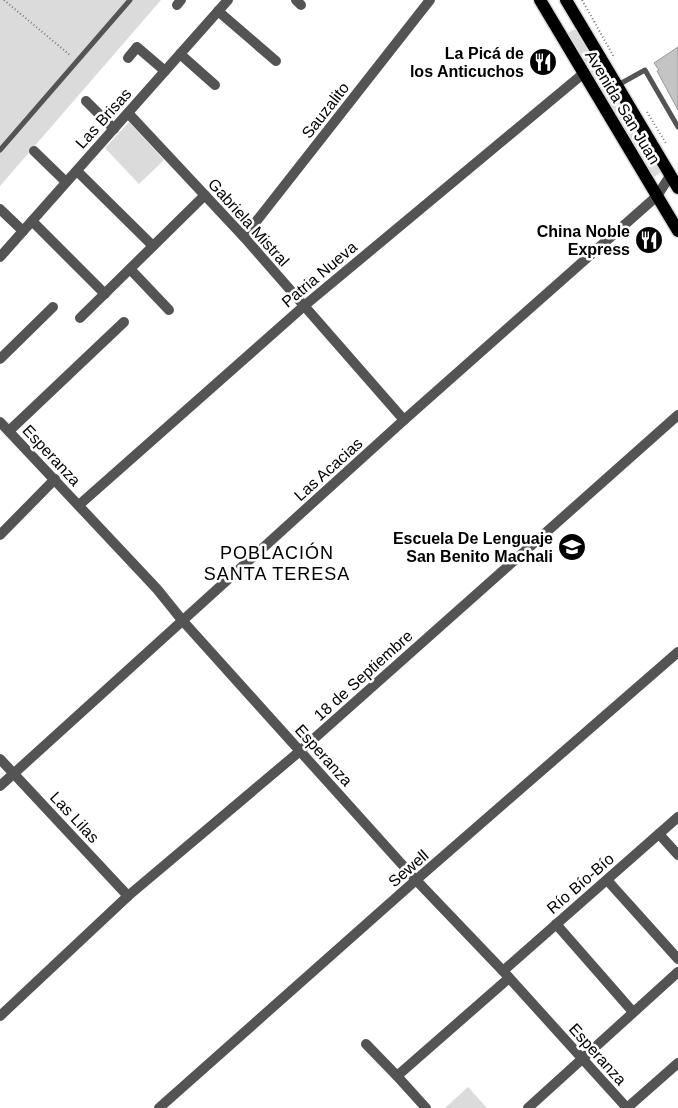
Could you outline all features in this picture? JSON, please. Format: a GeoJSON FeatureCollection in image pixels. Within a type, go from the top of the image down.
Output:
{"type":"FeatureCollection","features":[{"type":"Feature","properties":{"kind":"main road","name":"Avenida San Juan"},"geometry":{"type":"LineString","coordinates":[[540,0],[678,231]]}},
{"type":"Feature","properties":{"kind":"main road","name":"Avenida San Juan"},"geometry":{"type":"LineString","coordinates":[[566,0],[678,188]]}},
{"type":"Feature","properties":{"kind":"main road"},"geometry":{"type":"LineString","coordinates":[[569,47],[565,34],[566,28],[574,24],[582,29]]}},
{"type":"Feature","properties":{"kind":"street","name":"Sauzalito"},"geometry":{"type":"LineString","coordinates":[[244,237],[430,0]]}},
{"type":"Feature","properties":{"kind":"street","name":"Las Brisas"},"geometry":{"type":"LineString","coordinates":[[0,257],[222,4]]}},
{"type":"Feature","properties":{"kind":"street"},"geometry":{"type":"LineString","coordinates":[[222,4],[276,60]]}},
{"type":"Feature","properties":{"kind":"street"},"geometry":{"type":"LineString","coordinates":[[128,58],[137,47],[165,71]]}},
{"type":"Feature","properties":{"kind":"street"},"geometry":{"type":"LineString","coordinates":[[180,54],[215,85]]}},
{"type":"Feature","properties":{"kind":"street","name":"Patria Nueva"},"geometry":{"type":"LineString","coordinates":[[79,505],[304,306],[584,73]]}},
{"type":"Feature","properties":{"kind":"street"},"geometry":{"type":"LineString","coordinates":[[86,100],[114,129]]}},
{"type":"Feature","properties":{"kind":"street","name":"Gabriela Mistral"},"geometry":{"type":"LineString","coordinates":[[128,113],[244,237],[404,420]]}},
{"type":"Feature","properties":{"kind":"street"},"geometry":{"type":"LineString","coordinates":[[34,151],[66,182]]}},
{"type":"Feature","properties":{"kind":"street","name":"Las Acacias"},"geometry":{"type":"LineString","coordinates":[[0,786],[404,420],[657,196],[670,176],[668,170]]}},
{"type":"Feature","properties":{"kind":"street"},"geometry":{"type":"LineString","coordinates":[[77,171],[153,246]]}},
{"type":"Feature","properties":{"kind":"street"},"geometry":{"type":"LineString","coordinates":[[80,318],[205,195]]}},
{"type":"Feature","properties":{"kind":"street"},"geometry":{"type":"LineString","coordinates":[[0,209],[23,231]]}},
{"type":"Feature","properties":{"kind":"street"},"geometry":{"type":"LineString","coordinates":[[32,221],[105,294]]}},
{"type":"Feature","properties":{"kind":"street"},"geometry":{"type":"LineString","coordinates":[[130,269],[169,310]]}},
{"type":"Feature","properties":{"kind":"street"},"geometry":{"type":"LineString","coordinates":[[0,359],[53,307]]}},
{"type":"Feature","properties":{"kind":"street"},"geometry":{"type":"LineString","coordinates":[[9,431],[124,322]]}},
{"type":"Feature","properties":{"kind":"street","name":"18 de Septiembre"},"geometry":{"type":"LineString","coordinates":[[0,1016],[128,896],[300,751],[678,415]]}},
{"type":"Feature","properties":{"kind":"street","name":"Esperanza"},"geometry":{"type":"LineString","coordinates":[[0,422],[157,589],[182,620],[416,880],[506,974],[627,1108]]}},
{"type":"Feature","properties":{"kind":"street"},"geometry":{"type":"LineString","coordinates":[[0,535],[55,479]]}},
{"type":"Feature","properties":{"kind":"street","name":"Sewell"},"geometry":{"type":"LineString","coordinates":[[159,1108],[416,880],[678,652]]}},
{"type":"Feature","properties":{"kind":"street","name":"Las Lilas"},"geometry":{"type":"LineString","coordinates":[[0,759],[128,896]]}},
{"type":"Feature","properties":{"kind":"street","name":"Río Bío-Bío"},"geometry":{"type":"LineString","coordinates":[[396,1076],[506,974],[556,924],[678,817]]}},
{"type":"Feature","properties":{"kind":"street"},"geometry":{"type":"LineString","coordinates":[[659,834],[678,855]]}},
{"type":"Feature","properties":{"kind":"street"},"geometry":{"type":"LineString","coordinates":[[607,880],[678,959]]}},
{"type":"Feature","properties":{"kind":"street"},"geometry":{"type":"LineString","coordinates":[[556,924],[633,1012]]}},
{"type":"Feature","properties":{"kind":"street"},"geometry":{"type":"LineString","coordinates":[[528,1108],[678,972]]}},
{"type":"Feature","properties":{"kind":"street"},"geometry":{"type":"LineString","coordinates":[[366,1044],[426,1108]]}},
{"type":"Feature","properties":{"kind":"street"},"geometry":{"type":"LineString","coordinates":[[627,1108],[678,1063]]}},
{"type":"Feature","properties":{"kind":"lane"},"geometry":{"type":"LineString","coordinates":[[0,150],[130,0]]}},
{"type":"Feature","properties":{"kind":"lane"},"geometry":{"type":"LineString","coordinates":[[617,85],[645,70],[678,127]]}},
{"type":"Feature","properties":{"kind":"path"},"geometry":{"type":"LineString","coordinates":[[4,0],[77,61]]}},
{"type":"Feature","properties":{"kind":"shaded area"},"geometry":{"type":"Polygon","coordinates":[[[0,0],[161,0],[0,186],[0,0]]]}},
{"type":"Feature","properties":{"kind":"shaded area"},"geometry":{"type":"Polygon","coordinates":[[[573,30],[576,30],[662,172],[654,177],[568,35],[573,30]]]}},
{"type":"Feature","properties":{"kind":"shaded area"},"geometry":{"type":"Polygon","coordinates":[[[129,122],[164,160],[139,184],[105,148],[129,122]]]}},
{"type":"Feature","properties":{"kind":"shaded area"},"geometry":{"type":"Polygon","coordinates":[[[468,1087],[487,1108],[445,1108],[468,1087]]]}},
{"type":"Feature","properties":{"kind":"building"},"geometry":{"type":"Polygon","coordinates":[[[678,47],[678,110],[654,63],[678,47]]]}},
{"type":"Feature","properties":{"kind":"place","name":"La Picá de los Anticuchos"},"geometry":{"type":"Point","coordinates":[543,62]}},
{"type":"Feature","properties":{"kind":"place","name":"China Noble Express"},"geometry":{"type":"Point","coordinates":[649,240]}},
{"type":"Feature","properties":{"kind":"place","name":"Escuela De Lenguaje San Benito Machali"},"geometry":{"type":"Point","coordinates":[572,547]}},
{"type":"Feature","properties":{"kind":"district","name":"POBLACIÓN SANTA TERESA"},"geometry":{"type":"Point","coordinates":[277,563]}}]}
